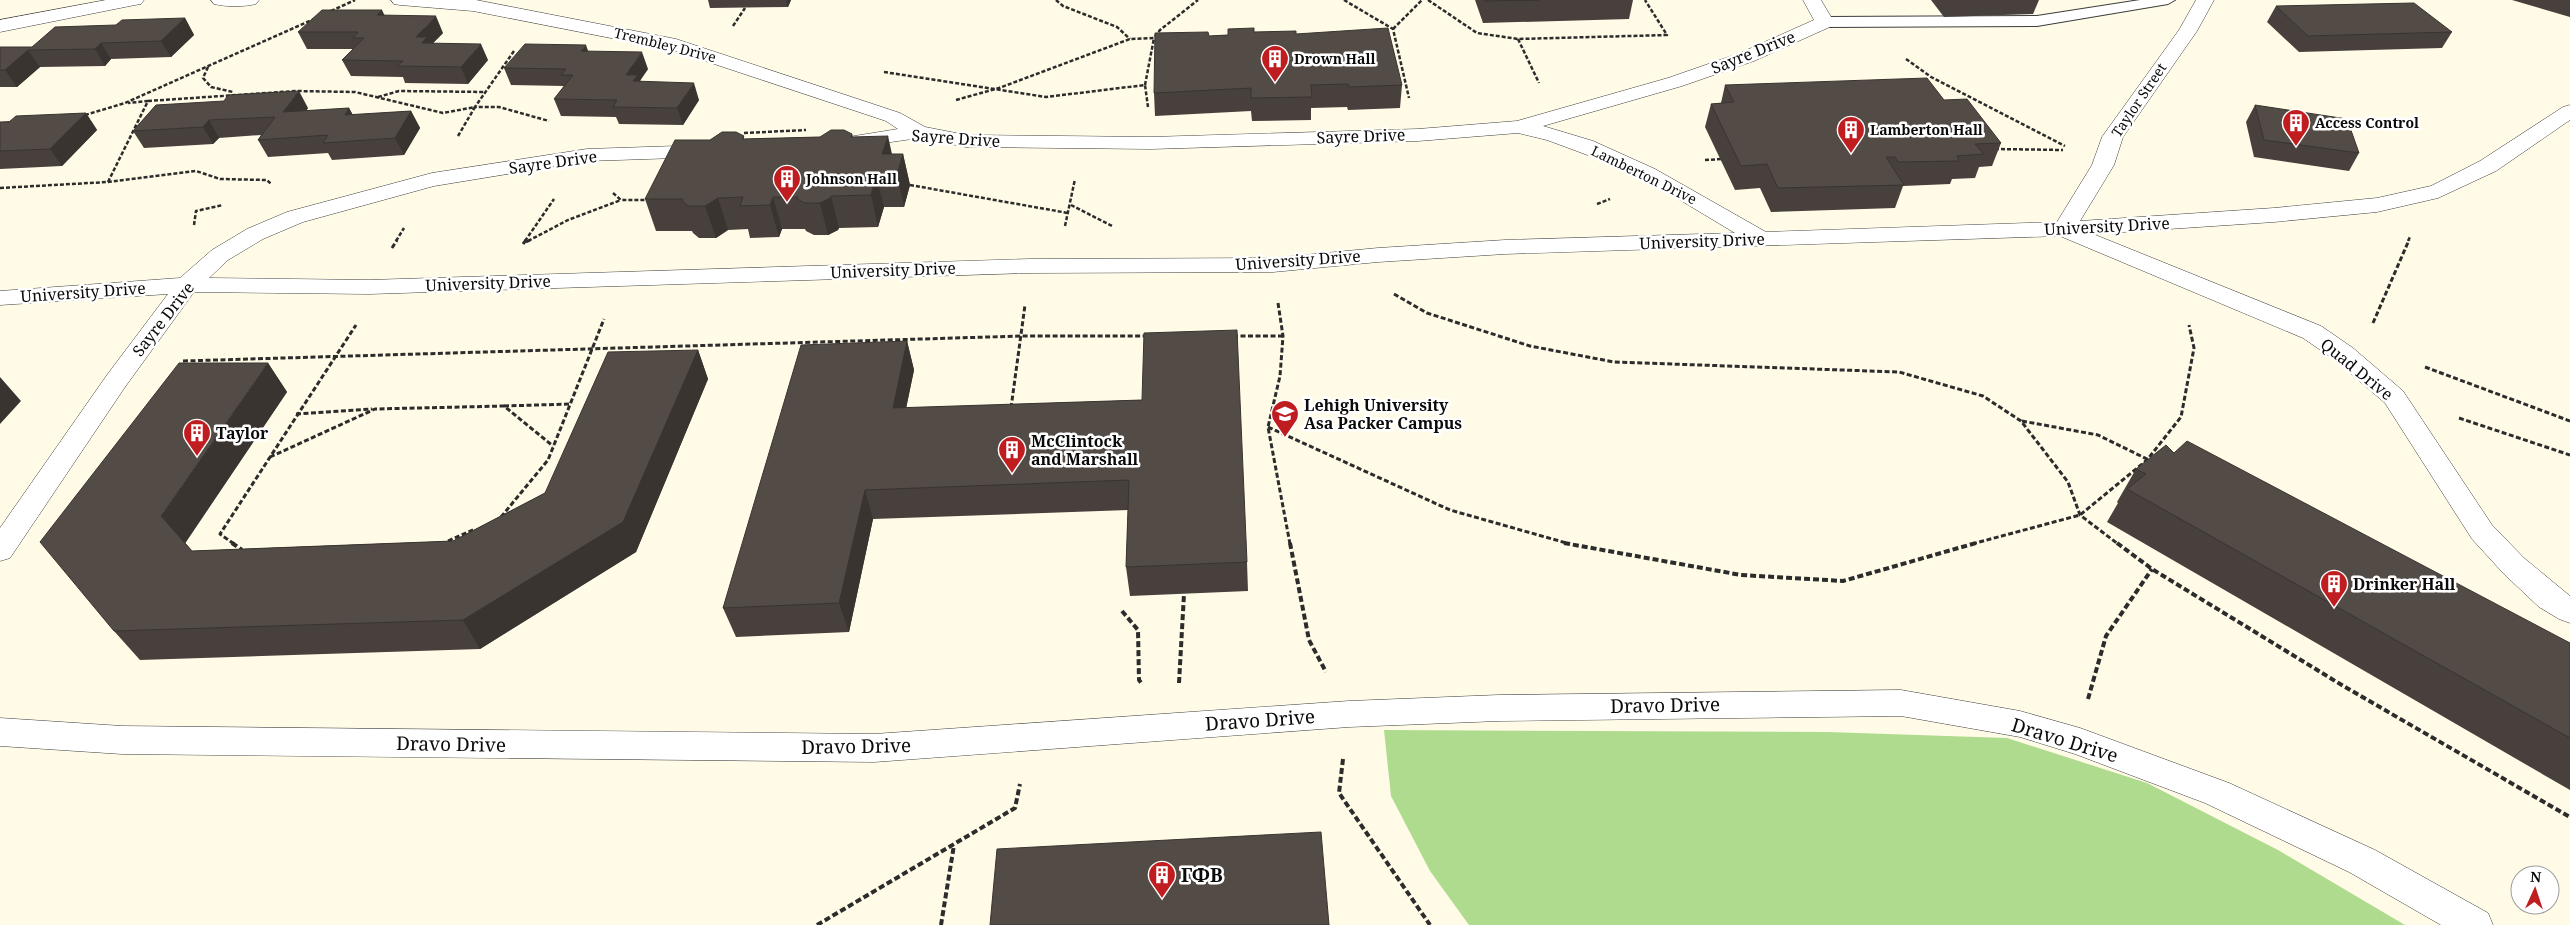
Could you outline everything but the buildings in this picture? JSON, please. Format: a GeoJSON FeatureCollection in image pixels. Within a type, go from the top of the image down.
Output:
{"type":"FeatureCollection","features":[{"type":"Feature","properties":{"kind":"street"},"geometry":{"type":"LineString","coordinates":[[0,26],[135,0]]}},
{"type":"Feature","properties":{"kind":"street"},"geometry":{"type":"LineString","coordinates":[[220,0],[250,0]]}},
{"type":"Feature","properties":{"kind":"street","name":"Trembley Drive"},"geometry":{"type":"LineString","coordinates":[[400,0],[473,5],[676,45],[893,117],[919,132]]}},
{"type":"Feature","properties":{"kind":"street"},"geometry":{"type":"LineString","coordinates":[[1812,0],[1825,22]]}},
{"type":"Feature","properties":{"kind":"street","name":"Taylor Street"},"geometry":{"type":"LineString","coordinates":[[2064,229],[2103,165],[2113,137],[2188,31],[2205,0]]}},
{"type":"Feature","properties":{"kind":"street","name":"Sayre Drive"},"geometry":{"type":"LineString","coordinates":[[825,145],[919,132],[966,141],[1151,143],[1418,135],[1518,127],[1675,82],[1747,57],[1825,22]]}},
{"type":"Feature","properties":{"kind":"street","name":"University Drive"},"geometry":{"type":"LineString","coordinates":[[0,298],[187,285],[369,287],[1029,266],[1273,265],[1378,255],[1505,247],[2064,229],[2274,215],[2377,205],[2438,191],[2488,166],[2570,111]]}},
{"type":"Feature","properties":{"kind":"street","name":"Lamberton Drive"},"geometry":{"type":"LineString","coordinates":[[1518,127],[1552,133],[1626,164],[1706,205],[1762,240]]}},
{"type":"Feature","properties":{"kind":"street","name":"Sayre Drive"},"geometry":{"type":"LineString","coordinates":[[0,550],[130,363],[187,285],[220,255],[255,234],[295,217],[432,180],[588,155],[726,150]]}},
{"type":"Feature","properties":{"kind":"street","name":"Quad Drive"},"geometry":{"type":"LineString","coordinates":[[2064,229],[2312,332],[2344,354],[2394,397],[2482,532],[2514,566],[2550,599],[2570,611]]}},
{"type":"Feature","properties":{"kind":"street","name":"Dravo Drive"},"geometry":{"type":"LineString","coordinates":[[0,732],[122,740],[874,748],[1368,713],[1509,708],[1901,703],[2020,724],[2080,742],[2217,793],[2362,861],[2475,925]]}},
{"type":"Feature","properties":{"kind":"lane"},"geometry":{"type":"LineString","coordinates":[[1825,22],[2037,21],[2168,0]]}},
{"type":"Feature","properties":{"kind":"path"},"geometry":{"type":"LineString","coordinates":[[329,12],[355,0]]}},
{"type":"Feature","properties":{"kind":"path"},"geometry":{"type":"LineString","coordinates":[[1056,0],[1063,6],[1117,27],[1130,39]]}},
{"type":"Feature","properties":{"kind":"path"},"geometry":{"type":"LineString","coordinates":[[1344,0],[1393,29],[1418,135]]}},
{"type":"Feature","properties":{"kind":"path"},"geometry":{"type":"LineString","coordinates":[[1393,29],[1422,0]]}},
{"type":"Feature","properties":{"kind":"path"},"geometry":{"type":"LineString","coordinates":[[1428,0],[1478,33],[1518,39],[1667,36],[1645,0]]}},
{"type":"Feature","properties":{"kind":"path"},"geometry":{"type":"LineString","coordinates":[[729,32],[745,8]]}},
{"type":"Feature","properties":{"kind":"path"},"geometry":{"type":"LineString","coordinates":[[84,116],[125,103],[321,16]]}},
{"type":"Feature","properties":{"kind":"path"},"geometry":{"type":"LineString","coordinates":[[1853,21],[1931,77],[2103,165]]}},
{"type":"Feature","properties":{"kind":"path"},"geometry":{"type":"LineString","coordinates":[[1151,143],[1146,85],[1154,38]]}},
{"type":"Feature","properties":{"kind":"path"},"geometry":{"type":"LineString","coordinates":[[1518,39],[1556,117]]}},
{"type":"Feature","properties":{"kind":"path"},"geometry":{"type":"LineString","coordinates":[[208,66],[203,78],[211,87],[236,93]]}},
{"type":"Feature","properties":{"kind":"path"},"geometry":{"type":"LineString","coordinates":[[881,72],[1046,97],[1146,85]]}},
{"type":"Feature","properties":{"kind":"path"},"geometry":{"type":"LineString","coordinates":[[378,97],[399,91],[486,92]]}},
{"type":"Feature","properties":{"kind":"path"},"geometry":{"type":"LineString","coordinates":[[125,103],[236,93],[355,92],[442,113],[475,107],[369,287],[365,312],[333,357],[220,534],[243,551]]}},
{"type":"Feature","properties":{"kind":"path"},"geometry":{"type":"LineString","coordinates":[[108,182],[148,101]]}},
{"type":"Feature","properties":{"kind":"path"},"geometry":{"type":"LineString","coordinates":[[1987,149],[2074,150]]}},
{"type":"Feature","properties":{"kind":"path"},"geometry":{"type":"LineString","coordinates":[[497,283],[549,205],[588,155]]}},
{"type":"Feature","properties":{"kind":"path"},"geometry":{"type":"LineString","coordinates":[[0,188],[108,182],[196,171],[220,179],[267,180],[273,186],[267,188]]}},
{"type":"Feature","properties":{"kind":"path"},"geometry":{"type":"LineString","coordinates":[[1010,414],[1022,336],[1029,266],[1063,232],[1071,204],[1076,173]]}},
{"type":"Feature","properties":{"kind":"path"},"geometry":{"type":"LineString","coordinates":[[910,185],[1068,213]]}},
{"type":"Feature","properties":{"kind":"path"},"geometry":{"type":"LineString","coordinates":[[2344,354],[2367,342],[2379,307],[2408,240],[2438,191]]}},
{"type":"Feature","properties":{"kind":"path"},"geometry":{"type":"LineString","coordinates":[[523,244],[568,220],[621,200]]}},
{"type":"Feature","properties":{"kind":"path"},"geometry":{"type":"LineString","coordinates":[[220,255],[192,236],[196,211],[225,204]]}},
{"type":"Feature","properties":{"kind":"path"},"geometry":{"type":"LineString","coordinates":[[1071,204],[1116,229]]}},
{"type":"Feature","properties":{"kind":"path"},"geometry":{"type":"LineString","coordinates":[[1378,255],[1391,292],[1428,313],[1530,346],[1614,362],[1899,372],[1983,396],[2022,421],[2068,482],[2080,515],[2152,569],[2345,687],[2570,817]]}},
{"type":"Feature","properties":{"kind":"path"},"geometry":{"type":"LineString","coordinates":[[1268,426],[1450,510],[1565,544],[1741,575],[1843,581],[1945,551],[2080,515],[2147,460],[2181,417],[2194,348],[2180,278]]}},
{"type":"Feature","properties":{"kind":"path"},"geometry":{"type":"LineString","coordinates":[[492,521],[501,517],[548,460],[590,349],[622,279]]}},
{"type":"Feature","properties":{"kind":"path"},"geometry":{"type":"LineString","coordinates":[[1279,309],[1283,336],[1280,376],[1268,426],[1309,640]]}},
{"type":"Feature","properties":{"kind":"path"},"geometry":{"type":"LineString","coordinates":[[130,363],[1022,336],[1148,336]]}},
{"type":"Feature","properties":{"kind":"path"},"geometry":{"type":"LineString","coordinates":[[1225,336],[1283,336]]}},
{"type":"Feature","properties":{"kind":"path"},"geometry":{"type":"LineString","coordinates":[[2432,370],[2570,421]]}},
{"type":"Feature","properties":{"kind":"path"},"geometry":{"type":"LineString","coordinates":[[296,414],[375,409],[570,404]]}},
{"type":"Feature","properties":{"kind":"path"},"geometry":{"type":"LineString","coordinates":[[504,406],[553,446]]}},
{"type":"Feature","properties":{"kind":"path"},"geometry":{"type":"LineString","coordinates":[[270,457],[375,409]]}},
{"type":"Feature","properties":{"kind":"path"},"geometry":{"type":"LineString","coordinates":[[2458,418],[2570,455]]}},
{"type":"Feature","properties":{"kind":"path"},"geometry":{"type":"LineString","coordinates":[[2022,421],[2098,435],[2156,464]]}},
{"type":"Feature","properties":{"kind":"path"},"geometry":{"type":"LineString","coordinates":[[442,545],[484,525]]}},
{"type":"Feature","properties":{"kind":"path"},"geometry":{"type":"LineString","coordinates":[[2088,701],[2106,636],[2152,569]]}},
{"type":"Feature","properties":{"kind":"path"},"geometry":{"type":"LineString","coordinates":[[1179,685],[1184,594]]}},
{"type":"Feature","properties":{"kind":"path"},"geometry":{"type":"LineString","coordinates":[[1122,611],[1138,630],[1139,680]]}},
{"type":"Feature","properties":{"kind":"path"},"geometry":{"type":"LineString","coordinates":[[1344,751],[1339,793],[1430,925]]}},
{"type":"Feature","properties":{"kind":"path"},"geometry":{"type":"LineString","coordinates":[[817,925],[1015,808],[1021,781]]}},
{"type":"Feature","properties":{"kind":"path"},"geometry":{"type":"LineString","coordinates":[[940,925],[954,845]]}},
{"type":"Feature","properties":{"kind":"green space"},"geometry":{"type":"Polygon","coordinates":[[[1384,730],[1828,732],[2007,738],[2147,783],[2278,850],[2405,925],[1469,925],[1430,871],[1391,796],[1384,730]]]}},
{"type":"Feature","properties":{"kind":"place","name":"Drown Hall"},"geometry":{"type":"Point","coordinates":[1275,83]}},
{"type":"Feature","properties":{"kind":"place","name":"Access Control"},"geometry":{"type":"Point","coordinates":[2296,147]}},
{"type":"Feature","properties":{"kind":"place","name":"Lamberton Hall"},"geometry":{"type":"Point","coordinates":[1851,154]}},
{"type":"Feature","properties":{"kind":"place","name":"Johnson Hall"},"geometry":{"type":"Point","coordinates":[787,203]}},
{"type":"Feature","properties":{"kind":"place","name":"Lehigh University Asa Packer Campus"},"geometry":{"type":"Point","coordinates":[1285,438]}},
{"type":"Feature","properties":{"kind":"place","name":"Taylor"},"geometry":{"type":"Point","coordinates":[197,457]}},
{"type":"Feature","properties":{"kind":"place","name":"McClintock and Marshall"},"geometry":{"type":"Point","coordinates":[1012,474]}},
{"type":"Feature","properties":{"kind":"place","name":"Drinker Hall"},"geometry":{"type":"Point","coordinates":[2334,608]}},
{"type":"Feature","properties":{"kind":"place","name":"ΓΦΒ"},"geometry":{"type":"Point","coordinates":[1162,899]}}]}
